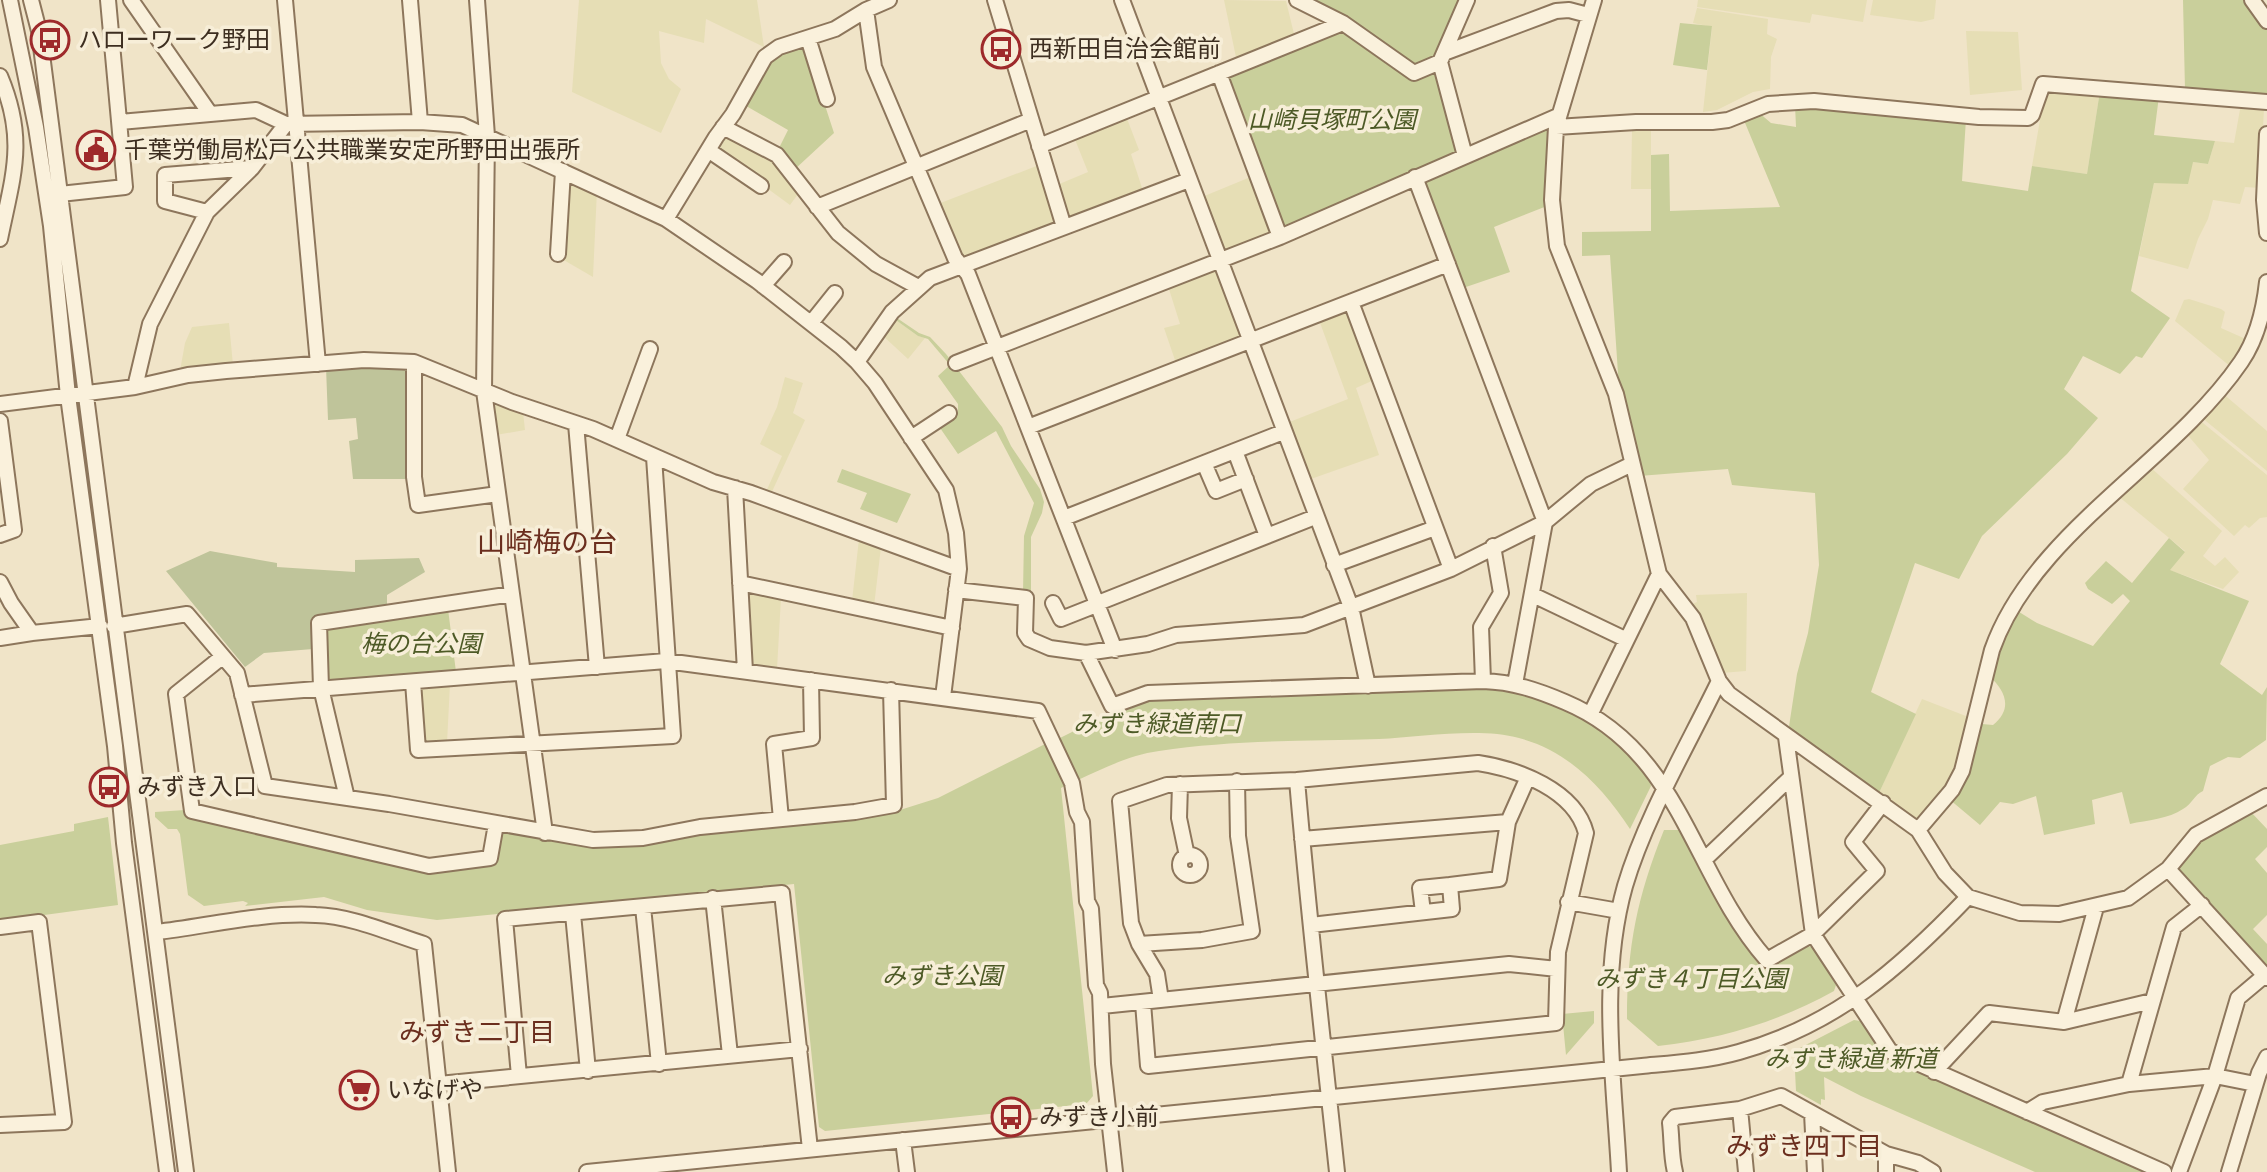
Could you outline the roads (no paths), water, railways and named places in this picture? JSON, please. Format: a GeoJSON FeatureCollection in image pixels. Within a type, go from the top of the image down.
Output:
{"type":"FeatureCollection","features":[{"type":"Feature","properties":{"kind":"street"},"geometry":{"type":"LineString","coordinates":[[10,0],[34,118],[51,226],[68,396],[157,932],[186,1172]]}},
{"type":"Feature","properties":{"kind":"street"},"geometry":{"type":"LineString","coordinates":[[31,0],[39,31],[87,393],[124,843],[167,1172]]}},
{"type":"Feature","properties":{"kind":"street"},"geometry":{"type":"LineString","coordinates":[[60,194],[125,187],[111,0]]}},
{"type":"Feature","properties":{"kind":"street"},"geometry":{"type":"LineString","coordinates":[[131,0],[209,112]]}},
{"type":"Feature","properties":{"kind":"street"},"geometry":{"type":"LineString","coordinates":[[285,0],[292,125],[318,364]]}},
{"type":"Feature","properties":{"kind":"street"},"geometry":{"type":"LineString","coordinates":[[410,0],[420,122]]}},
{"type":"Feature","properties":{"kind":"street"},"geometry":{"type":"LineString","coordinates":[[477,0],[487,136],[484,391],[545,833]]}},
{"type":"Feature","properties":{"kind":"street"},"geometry":{"type":"LineString","coordinates":[[666,219],[765,57],[779,47],[835,29],[889,0]]}},
{"type":"Feature","properties":{"kind":"street"},"geometry":{"type":"LineString","coordinates":[[995,0],[1064,227]]}},
{"type":"Feature","properties":{"kind":"street"},"geometry":{"type":"LineString","coordinates":[[1122,0],[1351,607],[1368,686]]}},
{"type":"Feature","properties":{"kind":"street"},"geometry":{"type":"LineString","coordinates":[[1297,0],[1343,23],[1414,73],[1442,57],[1556,11],[1569,10],[1588,15]]}},
{"type":"Feature","properties":{"kind":"street"},"geometry":{"type":"LineString","coordinates":[[1465,156],[1442,57],[1467,0]]}},
{"type":"Feature","properties":{"kind":"street"},"geometry":{"type":"LineString","coordinates":[[1594,0],[1557,122],[1552,200],[1557,246],[1616,394],[1659,574],[1693,618],[1719,681],[1729,694],[1918,830],[1945,873],[1968,897],[2003,910],[2039,916],[2096,907],[2128,898],[2168,869],[2196,835],[2267,796]]}},
{"type":"Feature","properties":{"kind":"street"},"geometry":{"type":"LineString","coordinates":[[2252,0],[2267,21]]}},
{"type":"Feature","properties":{"kind":"street"},"geometry":{"type":"LineString","coordinates":[[866,10],[874,67],[955,258],[968,274],[1115,650]]}},
{"type":"Feature","properties":{"kind":"street"},"geometry":{"type":"LineString","coordinates":[[1039,146],[1343,23]]}},
{"type":"Feature","properties":{"kind":"street"},"geometry":{"type":"LineString","coordinates":[[808,38],[827,99]]}},
{"type":"Feature","properties":{"kind":"street"},"geometry":{"type":"LineString","coordinates":[[1219,73],[1280,237]]}},
{"type":"Feature","properties":{"kind":"street"},"geometry":{"type":"LineString","coordinates":[[0,76],[15,121],[15,168],[1,230]]}},
{"type":"Feature","properties":{"kind":"street"},"geometry":{"type":"LineString","coordinates":[[956,363],[1221,261],[1465,156],[1557,122],[1712,122],[1728,120],[1768,104],[1814,101],[1979,117],[2028,118],[2032,115],[2043,84],[2267,102]]}},
{"type":"Feature","properties":{"kind":"street"},"geometry":{"type":"LineString","coordinates":[[120,122],[256,110],[292,125],[420,122],[462,125],[666,219],[763,286],[857,362],[875,383],[946,490],[956,533],[959,569],[943,697]]}},
{"type":"Feature","properties":{"kind":"street"},"geometry":{"type":"LineString","coordinates":[[15,121],[34,118]]}},
{"type":"Feature","properties":{"kind":"street"},"geometry":{"type":"LineString","coordinates":[[817,207],[1031,120]]}},
{"type":"Feature","properties":{"kind":"street"},"geometry":{"type":"LineString","coordinates":[[135,387],[150,324],[207,212],[292,125]]}},
{"type":"Feature","properties":{"kind":"street"},"geometry":{"type":"LineString","coordinates":[[723,127],[777,155],[838,233],[857,251],[903,281],[918,287]]}},
{"type":"Feature","properties":{"kind":"street"},"geometry":{"type":"LineString","coordinates":[[2267,134],[2264,200],[2267,233]]}},
{"type":"Feature","properties":{"kind":"street"},"geometry":{"type":"LineString","coordinates":[[708,150],[761,186]]}},
{"type":"Feature","properties":{"kind":"street"},"geometry":{"type":"LineString","coordinates":[[207,212],[165,201],[165,175],[252,168]]}},
{"type":"Feature","properties":{"kind":"street"},"geometry":{"type":"LineString","coordinates":[[558,254],[563,171]]}},
{"type":"Feature","properties":{"kind":"street"},"geometry":{"type":"LineString","coordinates":[[1415,177],[1545,522],[1515,684]]}},
{"type":"Feature","properties":{"kind":"street"},"geometry":{"type":"LineString","coordinates":[[857,362],[892,312],[930,278],[1189,180]]}},
{"type":"Feature","properties":{"kind":"street"},"geometry":{"type":"LineString","coordinates":[[763,286],[784,262]]}},
{"type":"Feature","properties":{"kind":"street"},"geometry":{"type":"LineString","coordinates":[[1028,427],[1448,264]]}},
{"type":"Feature","properties":{"kind":"street"},"geometry":{"type":"LineString","coordinates":[[1918,830],[1952,790],[1962,771],[1992,650],[2011,610],[2048,559],[2194,418],[2241,362],[2254,336],[2267,282]]}},
{"type":"Feature","properties":{"kind":"street"},"geometry":{"type":"LineString","coordinates":[[811,323],[835,293]]}},
{"type":"Feature","properties":{"kind":"street"},"geometry":{"type":"LineString","coordinates":[[1351,302],[1451,569]]}},
{"type":"Feature","properties":{"kind":"street"},"geometry":{"type":"LineString","coordinates":[[617,439],[650,349]]}},
{"type":"Feature","properties":{"kind":"street"},"geometry":{"type":"LineString","coordinates":[[0,404],[135,387],[201,374],[364,360],[414,362],[617,439],[654,457],[735,488],[959,569]]}},
{"type":"Feature","properties":{"kind":"street"},"geometry":{"type":"LineString","coordinates":[[414,362],[414,477],[418,505],[498,494]]}},
{"type":"Feature","properties":{"kind":"street"},"geometry":{"type":"LineString","coordinates":[[911,438],[949,413]]}},
{"type":"Feature","properties":{"kind":"street"},"geometry":{"type":"LineString","coordinates":[[0,421],[14,530],[0,535]]}},
{"type":"Feature","properties":{"kind":"street"},"geometry":{"type":"LineString","coordinates":[[576,424],[597,667]]}},
{"type":"Feature","properties":{"kind":"street"},"geometry":{"type":"LineString","coordinates":[[1064,518],[1283,432]]}},
{"type":"Feature","properties":{"kind":"street"},"geometry":{"type":"LineString","coordinates":[[1235,451],[1267,536]]}},
{"type":"Feature","properties":{"kind":"street"},"geometry":{"type":"LineString","coordinates":[[413,682],[418,750],[673,736],[654,457]]}},
{"type":"Feature","properties":{"kind":"street"},"geometry":{"type":"LineString","coordinates":[[1204,463],[1216,491],[1246,479]]}},
{"type":"Feature","properties":{"kind":"street"},"geometry":{"type":"LineString","coordinates":[[956,590],[1026,598],[1025,633],[1029,639],[1050,648],[1086,653],[1115,650],[1176,635],[1304,625],[1451,569],[1545,522],[1591,484],[1632,464]]}},
{"type":"Feature","properties":{"kind":"street"},"geometry":{"type":"LineString","coordinates":[[735,488],[745,671]]}},
{"type":"Feature","properties":{"kind":"street"},"geometry":{"type":"LineString","coordinates":[[1053,603],[1061,619],[1315,517]]}},
{"type":"Feature","properties":{"kind":"street"},"geometry":{"type":"LineString","coordinates":[[1334,565],[1435,528]]}},
{"type":"Feature","properties":{"kind":"street"},"geometry":{"type":"LineString","coordinates":[[1483,681],[1481,627],[1501,593],[1493,546]]}},
{"type":"Feature","properties":{"kind":"street"},"geometry":{"type":"LineString","coordinates":[[1591,713],[1659,574]]}},
{"type":"Feature","properties":{"kind":"street"},"geometry":{"type":"LineString","coordinates":[[0,582],[32,633]]}},
{"type":"Feature","properties":{"kind":"street"},"geometry":{"type":"LineString","coordinates":[[740,583],[952,628]]}},
{"type":"Feature","properties":{"kind":"street"},"geometry":{"type":"LineString","coordinates":[[347,798],[321,688],[319,623],[512,594]]}},
{"type":"Feature","properties":{"kind":"street"},"geometry":{"type":"LineString","coordinates":[[1533,595],[1625,639]]}},
{"type":"Feature","properties":{"kind":"street"},"geometry":{"type":"LineString","coordinates":[[0,638],[187,614],[237,673],[265,786],[545,833],[617,840],[700,827],[855,812],[894,805],[891,690]]}},
{"type":"Feature","properties":{"kind":"street"},"geometry":{"type":"LineString","coordinates":[[1086,653],[1112,706],[1148,693],[1483,681],[1529,687],[1591,713],[1638,750],[1667,789],[1753,945],[1767,960],[1813,934],[1877,871],[1853,842],[1883,803]]}},
{"type":"Feature","properties":{"kind":"street"},"geometry":{"type":"LineString","coordinates":[[222,657],[176,694],[192,811],[429,866],[490,858],[496,824]]}},
{"type":"Feature","properties":{"kind":"street"},"geometry":{"type":"LineString","coordinates":[[242,695],[666,661],[1038,711],[1072,783],[1082,822],[1096,985],[1102,1006],[1108,1119],[1115,1172]]}},
{"type":"Feature","properties":{"kind":"street"},"geometry":{"type":"LineString","coordinates":[[781,819],[774,744],[812,738],[811,680]]}},
{"type":"Feature","properties":{"kind":"street"},"geometry":{"type":"LineString","coordinates":[[1619,1172],[1611,995],[1619,911],[1634,860],[1719,681]]}},
{"type":"Feature","properties":{"kind":"street"},"geometry":{"type":"LineString","coordinates":[[1786,737],[1813,934],[1890,1051],[2164,1172]]}},
{"type":"Feature","properties":{"kind":"street"},"geometry":{"type":"LineString","coordinates":[[1143,1003],[1148,1066],[1556,1023],[1557,969],[1568,902],[1586,833],[1583,821],[1572,806],[1528,777],[1498,766],[1468,762],[1297,780],[1167,785],[1120,801],[1131,923],[1139,944],[1157,974],[1161,1000]]}},
{"type":"Feature","properties":{"kind":"street"},"geometry":{"type":"LineString","coordinates":[[1423,912],[1420,888],[1499,879],[1508,822],[1528,777]]}},
{"type":"Feature","properties":{"kind":"street"},"geometry":{"type":"LineString","coordinates":[[1704,860],[1790,778]]}},
{"type":"Feature","properties":{"kind":"street"},"geometry":{"type":"LineString","coordinates":[[1297,780],[1337,1172]]}},
{"type":"Feature","properties":{"kind":"street"},"geometry":{"type":"LineString","coordinates":[[1139,944],[1202,940],[1252,931],[1238,836],[1237,781]]}},
{"type":"Feature","properties":{"kind":"street"},"geometry":{"type":"LineString","coordinates":[[1180,784],[1179,818],[1187,856]]}},
{"type":"Feature","properties":{"kind":"street"},"geometry":{"type":"LineString","coordinates":[[1302,839],[1508,822]]}},
{"type":"Feature","properties":{"kind":"street"},"geometry":{"type":"LineString","coordinates":[[2168,869],[2266,977],[2238,998],[2215,1076],[2179,1172]]}},
{"type":"Feature","properties":{"kind":"street"},"geometry":{"type":"LineString","coordinates":[[1311,925],[1452,909],[1450,885]]}},
{"type":"Feature","properties":{"kind":"street"},"geometry":{"type":"LineString","coordinates":[[519,1076],[505,919],[782,893],[810,1149]]}},
{"type":"Feature","properties":{"kind":"street"},"geometry":{"type":"LineString","coordinates":[[587,1172],[1613,1069],[1698,1060],[1739,1052],[1831,1014],[1898,967],[1968,897]]}},
{"type":"Feature","properties":{"kind":"street"},"geometry":{"type":"LineString","coordinates":[[713,898],[730,1055]]}},
{"type":"Feature","properties":{"kind":"street"},"geometry":{"type":"LineString","coordinates":[[1568,902],[1619,911]]}},
{"type":"Feature","properties":{"kind":"street"},"geometry":{"type":"LineString","coordinates":[[2129,1084],[2174,927],[2202,905]]}},
{"type":"Feature","properties":{"kind":"street"},"geometry":{"type":"LineString","coordinates":[[643,907],[659,1064]]}},
{"type":"Feature","properties":{"kind":"street"},"geometry":{"type":"LineString","coordinates":[[2064,1022],[2096,907]]}},
{"type":"Feature","properties":{"kind":"street"},"geometry":{"type":"LineString","coordinates":[[573,914],[588,1071]]}},
{"type":"Feature","properties":{"kind":"street"},"geometry":{"type":"LineString","coordinates":[[157,932],[317,915],[350,921],[424,944],[448,1172]]}},
{"type":"Feature","properties":{"kind":"street"},"geometry":{"type":"LineString","coordinates":[[0,927],[39,922],[64,1122],[0,1125]]}},
{"type":"Feature","properties":{"kind":"street"},"geometry":{"type":"LineString","coordinates":[[1102,1006],[1509,964],[1557,969]]}},
{"type":"Feature","properties":{"kind":"street"},"geometry":{"type":"LineString","coordinates":[[1934,1072],[1989,1013],[2064,1022],[2152,1001]]}},
{"type":"Feature","properties":{"kind":"street"},"geometry":{"type":"LineString","coordinates":[[439,1084],[800,1049]]}},
{"type":"Feature","properties":{"kind":"street"},"geometry":{"type":"LineString","coordinates":[[2229,1172],[2255,1084],[2267,1057]]}},
{"type":"Feature","properties":{"kind":"street"},"geometry":{"type":"LineString","coordinates":[[2027,1112],[2043,1102],[2129,1084],[2215,1076],[2255,1084]]}},
{"type":"Feature","properties":{"kind":"street"},"geometry":{"type":"LineString","coordinates":[[1675,1172],[1671,1159],[1670,1123],[1675,1117],[1740,1109],[1781,1096],[1886,1154],[1918,1163],[1933,1172]]}},
{"type":"Feature","properties":{"kind":"street"},"geometry":{"type":"LineString","coordinates":[[1740,1109],[1746,1172]]}},
{"type":"Feature","properties":{"kind":"street"},"geometry":{"type":"LineString","coordinates":[[1812,1113],[1815,1172]]}},
{"type":"Feature","properties":{"kind":"street"},"geometry":{"type":"LineString","coordinates":[[903,1140],[907,1172]]}},
{"type":"Feature","properties":{"kind":"street"},"geometry":{"type":"LineString","coordinates":[[1886,1154],[1886,1172]]}},
{"type":"Feature","properties":{"kind":"place","name":"ハローワーク野田"},"geometry":{"type":"Point","coordinates":[50,40]}},
{"type":"Feature","properties":{"kind":"place","name":"西新田自治会館前"},"geometry":{"type":"Point","coordinates":[1001,49]}},
{"type":"Feature","properties":{"kind":"place","name":"千葉労働局松戸公共職業安定所野田出張所"},"geometry":{"type":"Point","coordinates":[96,150]}},
{"type":"Feature","properties":{"kind":"place","name":"みずき入口"},"geometry":{"type":"Point","coordinates":[109,787]}},
{"type":"Feature","properties":{"kind":"place","name":"いなげや"},"geometry":{"type":"Point","coordinates":[359,1090]}},
{"type":"Feature","properties":{"kind":"place","name":"みずき小前"},"geometry":{"type":"Point","coordinates":[1011,1117]}},
{"type":"Feature","properties":{"kind":"district","name":"山崎梅の台"},"geometry":{"type":"Point","coordinates":[547,542]}},
{"type":"Feature","properties":{"kind":"district","name":"みずき二丁目"},"geometry":{"type":"Point","coordinates":[477,1032]}},
{"type":"Feature","properties":{"kind":"district","name":"みずき四丁目"},"geometry":{"type":"Point","coordinates":[1804,1146]}},
{"type":"Feature","properties":{"kind":"park label","name":"山崎貝塚町公園"},"geometry":{"type":"Point","coordinates":[1332,120]}},
{"type":"Feature","properties":{"kind":"park label","name":"梅の台公園"},"geometry":{"type":"Point","coordinates":[421,644]}},
{"type":"Feature","properties":{"kind":"park label","name":"みずき緑道南口"},"geometry":{"type":"Point","coordinates":[1157,724]}},
{"type":"Feature","properties":{"kind":"park label","name":"みずき公園"},"geometry":{"type":"Point","coordinates":[942,976]}},
{"type":"Feature","properties":{"kind":"park label","name":"みずき４丁目公園"},"geometry":{"type":"Point","coordinates":[1691,979]}},
{"type":"Feature","properties":{"kind":"park label","name":"みずき緑道 新道"},"geometry":{"type":"Point","coordinates":[1851,1059]}}]}
